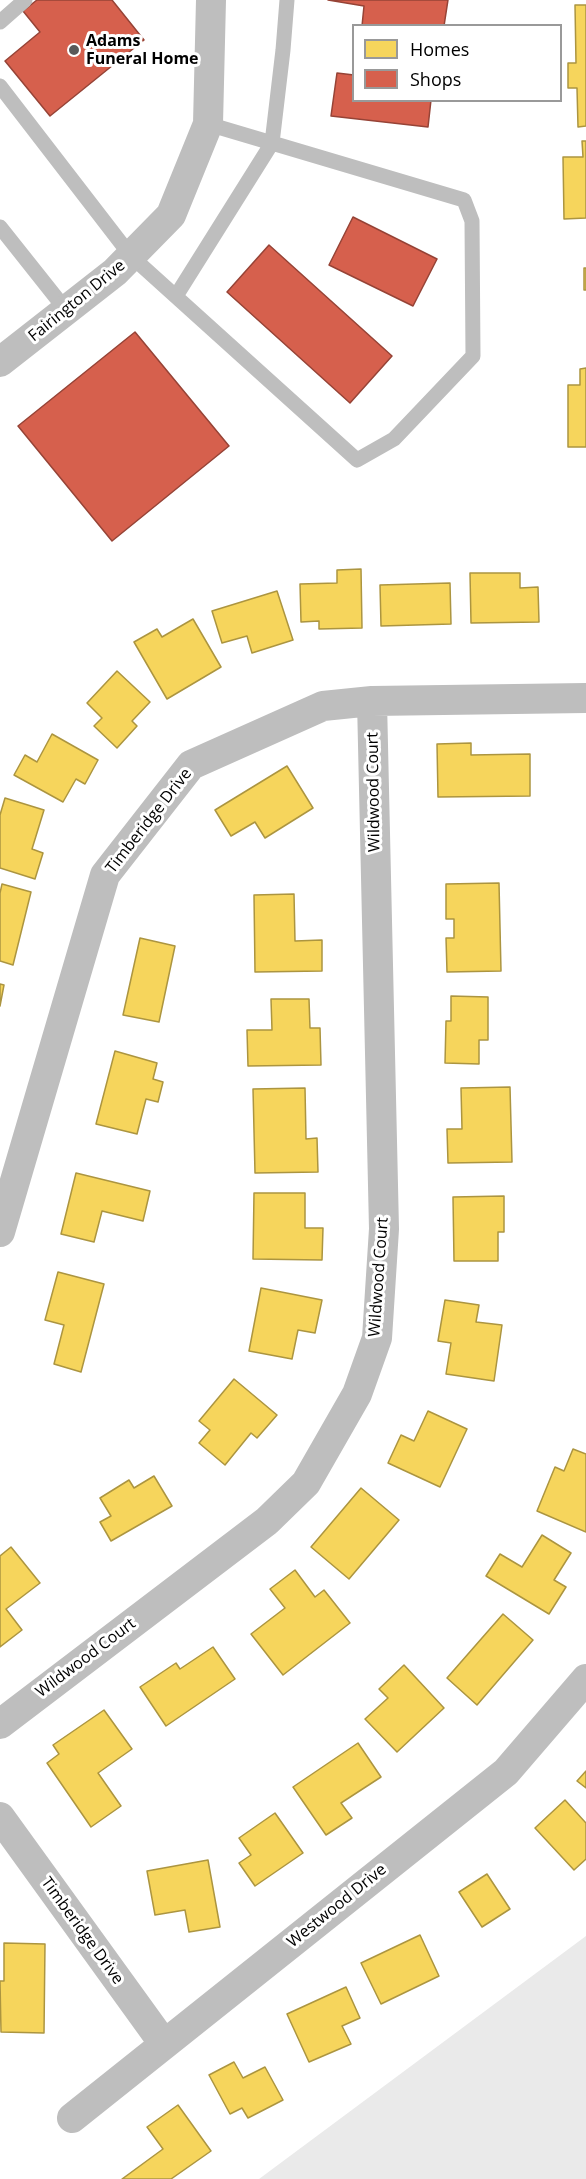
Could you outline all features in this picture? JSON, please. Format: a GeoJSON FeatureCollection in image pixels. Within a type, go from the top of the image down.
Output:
{"type":"FeatureCollection","features":[{"type":"Feature","properties":{"kind":"street","name":"Fairington Drive"},"geometry":{"type":"LineString","coordinates":[[0,362],[115,272],[171,215],[208,124],[211,0]]}},
{"type":"Feature","properties":{"kind":"street","name":"Timberidge Drive"},"geometry":{"type":"LineString","coordinates":[[0,1232],[105,875],[191,765],[323,706],[372,701],[586,698]]}},
{"type":"Feature","properties":{"kind":"street","name":"Wildwood Court"},"geometry":{"type":"LineString","coordinates":[[0,1724],[267,1521],[306,1483],[357,1394],[377,1338],[384,1229],[372,701]]}},
{"type":"Feature","properties":{"kind":"street","name":"Westwood Drive"},"geometry":{"type":"LineString","coordinates":[[72,2118],[506,1772],[586,1679]]}},
{"type":"Feature","properties":{"kind":"street","name":"Timberidge Drive"},"geometry":{"type":"LineString","coordinates":[[0,1817],[164,2044]]}},
{"type":"Feature","properties":{"kind":"lane"},"geometry":{"type":"LineString","coordinates":[[0,22],[26,0]]}},
{"type":"Feature","properties":{"kind":"lane"},"geometry":{"type":"LineString","coordinates":[[176,296],[272,143],[287,0]]}},
{"type":"Feature","properties":{"kind":"lane"},"geometry":{"type":"LineString","coordinates":[[0,86],[131,256],[357,460],[394,439],[473,356],[472,220],[464,200],[208,124]]}},
{"type":"Feature","properties":{"kind":"lane"},"geometry":{"type":"LineString","coordinates":[[0,227],[66,310]]}},
{"type":"Feature","properties":{"kind":"shaded area"},"geometry":{"type":"Polygon","coordinates":[[[586,1936],[586,2179],[259,2179],[586,1936]]]}},
{"type":"Feature","properties":{"kind":"building: Homes"},"geometry":{"type":"Polygon","coordinates":[[[575,5],[586,5],[586,126],[578,127],[577,88],[568,88],[568,63],[576,63],[575,5]]]}},
{"type":"Feature","properties":{"kind":"building: Homes"},"geometry":{"type":"Polygon","coordinates":[[[582,141],[586,141],[586,218],[564,219],[563,157],[583,157],[582,141]]]}},
{"type":"Feature","properties":{"kind":"building: Homes"},"geometry":{"type":"Polygon","coordinates":[[[584,268],[586,268],[586,290],[584,290],[584,268]]]}},
{"type":"Feature","properties":{"kind":"building: Homes"},"geometry":{"type":"Polygon","coordinates":[[[586,368],[586,447],[568,447],[568,385],[580,385],[580,369],[586,368]]]}},
{"type":"Feature","properties":{"kind":"building: Homes"},"geometry":{"type":"Polygon","coordinates":[[[361,569],[362,628],[319,629],[319,621],[301,622],[300,584],[337,583],[337,570],[361,569]]]}},
{"type":"Feature","properties":{"kind":"building: Homes"},"geometry":{"type":"Polygon","coordinates":[[[470,573],[520,573],[520,588],[538,587],[539,622],[471,623],[470,573]]]}},
{"type":"Feature","properties":{"kind":"building: Homes"},"geometry":{"type":"Polygon","coordinates":[[[450,583],[451,624],[381,626],[380,585],[450,583]]]}},
{"type":"Feature","properties":{"kind":"building: Homes"},"geometry":{"type":"Polygon","coordinates":[[[277,591],[293,640],[252,653],[247,636],[222,643],[212,611],[277,591]]]}},
{"type":"Feature","properties":{"kind":"building: Homes"},"geometry":{"type":"Polygon","coordinates":[[[193,619],[221,667],[167,699],[134,642],[157,629],[162,637],[193,619]]]}},
{"type":"Feature","properties":{"kind":"building: Homes"},"geometry":{"type":"Polygon","coordinates":[[[117,671],[150,702],[132,721],[137,726],[117,748],[94,726],[102,718],[87,703],[117,671]]]}},
{"type":"Feature","properties":{"kind":"building: Homes"},"geometry":{"type":"Polygon","coordinates":[[[52,734],[98,760],[85,784],[76,779],[63,802],[14,775],[25,755],[37,762],[52,734]]]}},
{"type":"Feature","properties":{"kind":"building: Homes"},"geometry":{"type":"Polygon","coordinates":[[[471,743],[471,755],[530,754],[530,796],[438,797],[437,744],[471,743]]]}},
{"type":"Feature","properties":{"kind":"building: Homes"},"geometry":{"type":"Polygon","coordinates":[[[287,766],[313,808],[265,838],[255,822],[231,836],[215,810],[287,766]]]}},
{"type":"Feature","properties":{"kind":"building: Homes"},"geometry":{"type":"Polygon","coordinates":[[[5,798],[44,810],[32,849],[43,853],[35,879],[0,868],[0,815],[5,798]]]}},
{"type":"Feature","properties":{"kind":"building: Homes"},"geometry":{"type":"Polygon","coordinates":[[[499,883],[501,971],[447,972],[446,938],[454,938],[454,919],[446,919],[446,884],[499,883]]]}},
{"type":"Feature","properties":{"kind":"building: Homes"},"geometry":{"type":"Polygon","coordinates":[[[2,884],[31,892],[13,965],[0,961],[2,884]]]}},
{"type":"Feature","properties":{"kind":"building: Homes"},"geometry":{"type":"Polygon","coordinates":[[[294,894],[295,941],[322,940],[322,971],[255,972],[254,895],[294,894]]]}},
{"type":"Feature","properties":{"kind":"building: Homes"},"geometry":{"type":"Polygon","coordinates":[[[140,938],[175,946],[159,1022],[123,1015],[140,938]]]}},
{"type":"Feature","properties":{"kind":"building: Homes"},"geometry":{"type":"Polygon","coordinates":[[[0,984],[4,985],[0,1006],[0,984]]]}},
{"type":"Feature","properties":{"kind":"building: Homes"},"geometry":{"type":"Polygon","coordinates":[[[451,996],[488,997],[488,1040],[479,1040],[479,1064],[445,1063],[446,1021],[451,1021],[451,996]]]}},
{"type":"Feature","properties":{"kind":"building: Homes"},"geometry":{"type":"Polygon","coordinates":[[[271,999],[309,999],[310,1028],[320,1028],[321,1065],[248,1066],[247,1030],[272,1030],[271,999]]]}},
{"type":"Feature","properties":{"kind":"building: Homes"},"geometry":{"type":"Polygon","coordinates":[[[115,1051],[157,1063],[153,1079],[163,1082],[158,1102],[146,1099],[137,1134],[96,1124],[115,1051]]]}},
{"type":"Feature","properties":{"kind":"building: Homes"},"geometry":{"type":"Polygon","coordinates":[[[510,1087],[512,1162],[448,1163],[447,1129],[462,1129],[461,1088],[510,1087]]]}},
{"type":"Feature","properties":{"kind":"building: Homes"},"geometry":{"type":"Polygon","coordinates":[[[305,1088],[306,1139],[317,1138],[318,1172],[255,1173],[253,1089],[305,1088]]]}},
{"type":"Feature","properties":{"kind":"building: Homes"},"geometry":{"type":"Polygon","coordinates":[[[76,1173],[150,1191],[143,1221],[102,1211],[94,1242],[61,1234],[76,1173]]]}},
{"type":"Feature","properties":{"kind":"building: Homes"},"geometry":{"type":"Polygon","coordinates":[[[254,1193],[305,1193],[305,1228],[323,1228],[322,1260],[253,1259],[254,1193]]]}},
{"type":"Feature","properties":{"kind":"building: Homes"},"geometry":{"type":"Polygon","coordinates":[[[504,1196],[504,1232],[498,1232],[498,1261],[454,1261],[453,1197],[504,1196]]]}},
{"type":"Feature","properties":{"kind":"building: Homes"},"geometry":{"type":"Polygon","coordinates":[[[58,1272],[104,1284],[81,1372],[54,1364],[64,1325],[45,1320],[58,1272]]]}},
{"type":"Feature","properties":{"kind":"building: Homes"},"geometry":{"type":"Polygon","coordinates":[[[261,1288],[322,1300],[315,1333],[298,1330],[292,1359],[249,1351],[261,1288]]]}},
{"type":"Feature","properties":{"kind":"building: Homes"},"geometry":{"type":"Polygon","coordinates":[[[445,1300],[479,1305],[476,1322],[502,1325],[494,1381],[446,1374],[451,1343],[438,1341],[445,1300]]]}},
{"type":"Feature","properties":{"kind":"building: Homes"},"geometry":{"type":"Polygon","coordinates":[[[234,1379],[277,1415],[257,1438],[251,1433],[225,1465],[199,1443],[210,1430],[199,1421],[234,1379]]]}},
{"type":"Feature","properties":{"kind":"building: Homes"},"geometry":{"type":"Polygon","coordinates":[[[428,1411],[467,1429],[440,1487],[388,1463],[401,1435],[414,1441],[428,1411]]]}},
{"type":"Feature","properties":{"kind":"building: Homes"},"geometry":{"type":"Polygon","coordinates":[[[573,1449],[586,1454],[586,1532],[537,1511],[555,1467],[564,1471],[573,1449]]]}},
{"type":"Feature","properties":{"kind":"building: Homes"},"geometry":{"type":"Polygon","coordinates":[[[154,1476],[172,1506],[111,1541],[100,1522],[111,1516],[100,1498],[129,1480],[134,1488],[154,1476]]]}},
{"type":"Feature","properties":{"kind":"building: Homes"},"geometry":{"type":"Polygon","coordinates":[[[361,1488],[399,1520],[349,1579],[311,1547],[361,1488]]]}},
{"type":"Feature","properties":{"kind":"building: Homes"},"geometry":{"type":"Polygon","coordinates":[[[542,1535],[571,1553],[554,1580],[566,1587],[549,1614],[486,1576],[500,1554],[522,1567],[542,1535]]]}},
{"type":"Feature","properties":{"kind":"building: Homes"},"geometry":{"type":"Polygon","coordinates":[[[11,1547],[40,1583],[6,1609],[22,1630],[0,1647],[0,1556],[11,1547]]]}},
{"type":"Feature","properties":{"kind":"building: Homes"},"geometry":{"type":"Polygon","coordinates":[[[295,1570],[315,1597],[324,1590],[350,1623],[283,1675],[251,1634],[285,1608],[270,1589],[295,1570]]]}},
{"type":"Feature","properties":{"kind":"building: Homes"},"geometry":{"type":"Polygon","coordinates":[[[503,1614],[533,1640],[477,1705],[447,1678],[503,1614]]]}},
{"type":"Feature","properties":{"kind":"building: Homes"},"geometry":{"type":"Polygon","coordinates":[[[213,1647],[235,1679],[166,1726],[140,1687],[176,1663],[180,1669],[213,1647]]]}},
{"type":"Feature","properties":{"kind":"building: Homes"},"geometry":{"type":"Polygon","coordinates":[[[404,1665],[444,1708],[397,1752],[365,1719],[388,1698],[379,1689],[404,1665]]]}},
{"type":"Feature","properties":{"kind":"building: Homes"},"geometry":{"type":"Polygon","coordinates":[[[104,1710],[132,1749],[98,1773],[121,1806],[91,1827],[47,1763],[59,1754],[53,1745],[104,1710]]]}},
{"type":"Feature","properties":{"kind":"building: Homes"},"geometry":{"type":"Polygon","coordinates":[[[358,1743],[381,1777],[341,1803],[352,1818],[326,1835],[293,1787],[358,1743]]]}},
{"type":"Feature","properties":{"kind":"building: Homes"},"geometry":{"type":"Polygon","coordinates":[[[586,1771],[586,1788],[577,1781],[586,1771]]]}},
{"type":"Feature","properties":{"kind":"building: Homes"},"geometry":{"type":"Polygon","coordinates":[[[565,1800],[586,1823],[586,1859],[574,1870],[535,1828],[565,1800]]]}},
{"type":"Feature","properties":{"kind":"building: Homes"},"geometry":{"type":"Polygon","coordinates":[[[275,1813],[303,1853],[255,1886],[239,1863],[251,1855],[239,1838],[275,1813]]]}},
{"type":"Feature","properties":{"kind":"building: Homes"},"geometry":{"type":"Polygon","coordinates":[[[208,1860],[220,1927],[189,1932],[185,1910],[155,1915],[147,1871],[208,1860]]]}},
{"type":"Feature","properties":{"kind":"building: Homes"},"geometry":{"type":"Polygon","coordinates":[[[487,1874],[510,1909],[482,1927],[459,1892],[487,1874]]]}},
{"type":"Feature","properties":{"kind":"building: Homes"},"geometry":{"type":"Polygon","coordinates":[[[420,1935],[439,1976],[381,2004],[361,1963],[420,1935]]]}},
{"type":"Feature","properties":{"kind":"building: Homes"},"geometry":{"type":"Polygon","coordinates":[[[4,1943],[45,1944],[44,2033],[1,2032],[0,1981],[4,1981],[4,1943]]]}},
{"type":"Feature","properties":{"kind":"building: Homes"},"geometry":{"type":"Polygon","coordinates":[[[346,1987],[360,2018],[342,2026],[351,2044],[309,2062],[287,2014],[346,1987]]]}},
{"type":"Feature","properties":{"kind":"building: Homes"},"geometry":{"type":"Polygon","coordinates":[[[234,2062],[243,2078],[265,2067],[283,2100],[248,2118],[242,2108],[230,2114],[209,2075],[234,2062]]]}},
{"type":"Feature","properties":{"kind":"building: Homes"},"geometry":{"type":"Polygon","coordinates":[[[178,2105],[211,2151],[171,2179],[122,2179],[163,2149],[147,2127],[178,2105]]]}},
{"type":"Feature","properties":{"kind":"building: Shops","name":"Adams Funeral Home"},"geometry":{"type":"Polygon","coordinates":[[[37,0],[112,0],[144,40],[50,116],[5,61],[40,32],[23,11],[37,0]]]}},
{"type":"Feature","properties":{"kind":"building: Shops"},"geometry":{"type":"Polygon","coordinates":[[[328,0],[448,0],[444,24],[362,24],[364,6],[328,0]]]}},
{"type":"Feature","properties":{"kind":"building: Shops"},"geometry":{"type":"Polygon","coordinates":[[[337,73],[352,75],[352,102],[431,102],[428,127],[331,116],[337,73]]]}},
{"type":"Feature","properties":{"kind":"building: Shops"},"geometry":{"type":"Polygon","coordinates":[[[353,217],[437,259],[413,306],[329,265],[353,217]]]}},
{"type":"Feature","properties":{"kind":"building: Shops"},"geometry":{"type":"Polygon","coordinates":[[[269,245],[392,356],[350,403],[227,292],[269,245]]]}},
{"type":"Feature","properties":{"kind":"building: Shops"},"geometry":{"type":"Polygon","coordinates":[[[135,332],[229,446],[112,541],[18,426],[135,332]]]}},
{"type":"Feature","properties":{"kind":"place","name":"Adams Funeral Home"},"geometry":{"type":"Point","coordinates":[74,50]}}]}
